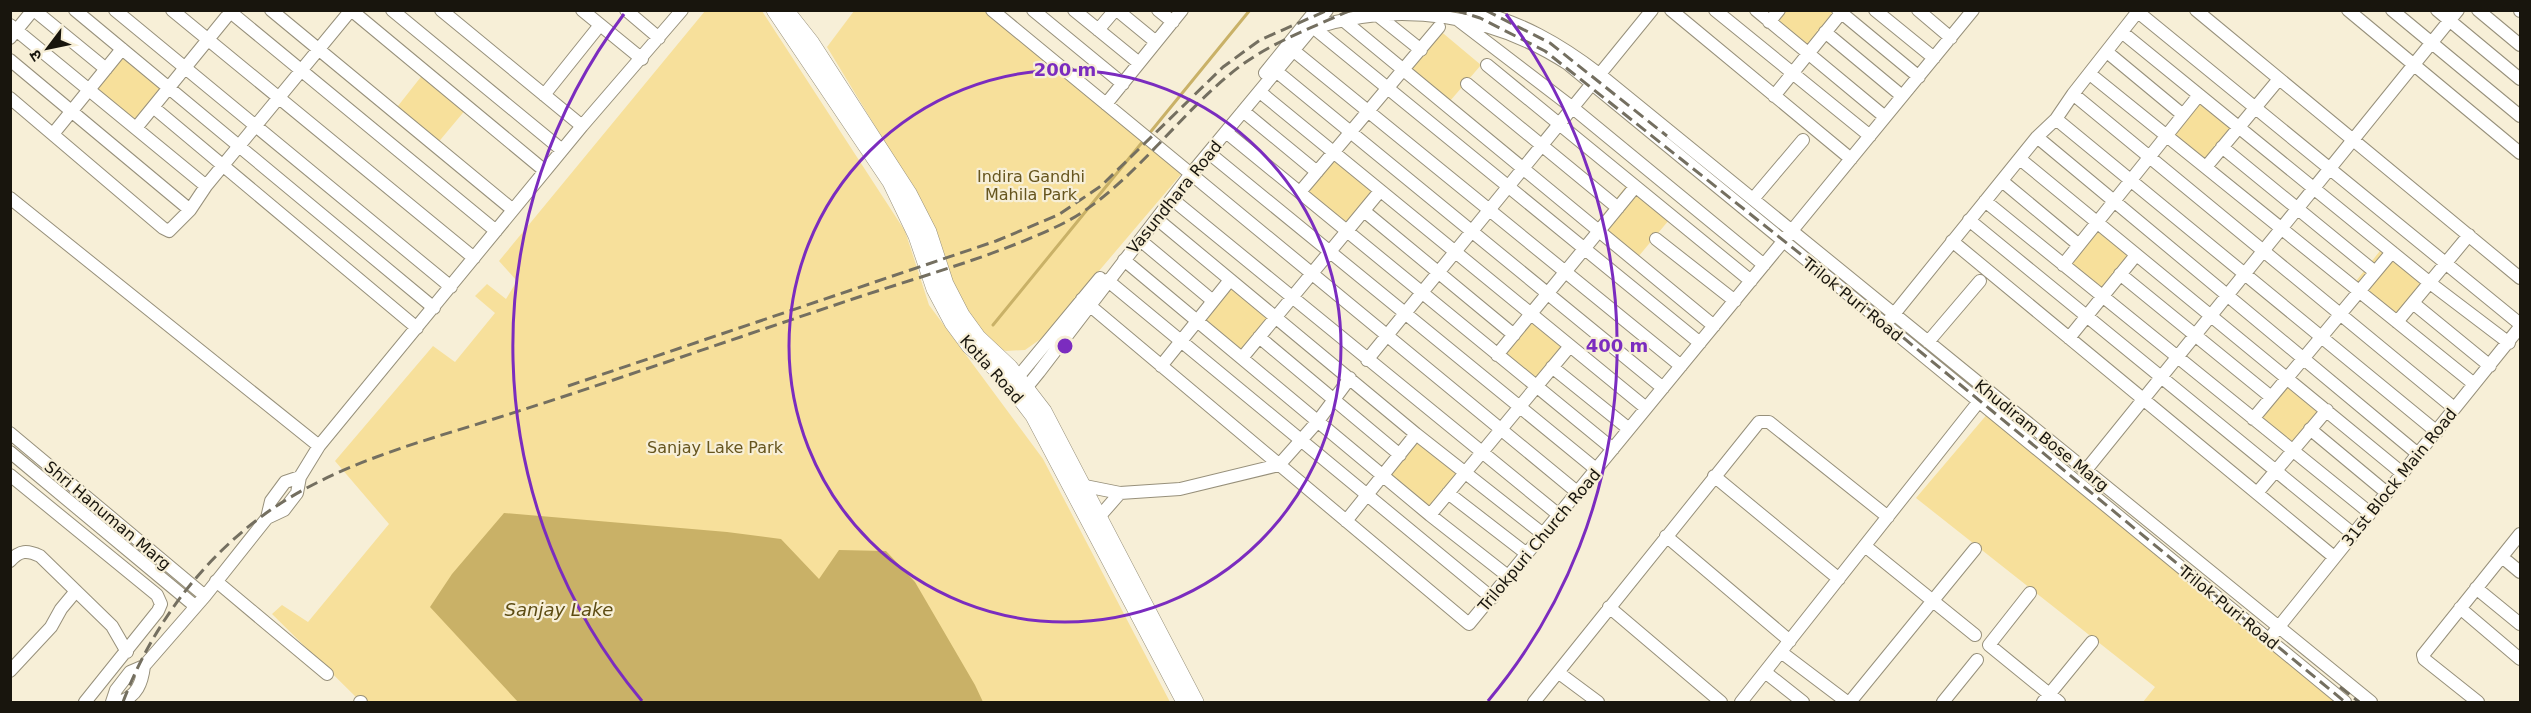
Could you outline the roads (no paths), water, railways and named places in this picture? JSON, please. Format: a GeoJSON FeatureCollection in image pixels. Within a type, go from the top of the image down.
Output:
{"type":"FeatureCollection","features":[{"type":"Feature","properties":{"kind":"main road","name":"Kotla Road"},"geometry":{"type":"LineString","coordinates":[[774,10],[896,192],[916,236],[934,289],[952,323],[969,346],[1001,374],[1019,385],[1033,416],[1184,702]]}},
{"type":"Feature","properties":{"kind":"main road","name":"Kotla Road"},"geometry":{"type":"LineString","coordinates":[[786,10],[812,43],[909,193],[929,232],[946,284],[962,315],[978,337],[1044,411],[1196,702]]}},
{"type":"Feature","properties":{"kind":"street"},"geometry":{"type":"LineString","coordinates":[[106,69],[34,10],[13,31],[206,186]]}},
{"type":"Feature","properties":{"kind":"street"},"geometry":{"type":"LineString","coordinates":[[75,10],[434,308]]}},
{"type":"Feature","properties":{"kind":"street"},"geometry":{"type":"LineString","coordinates":[[115,10],[451,287]]}},
{"type":"Feature","properties":{"kind":"street"},"geometry":{"type":"LineString","coordinates":[[172,10],[474,258]]}},
{"type":"Feature","properties":{"kind":"street"},"geometry":{"type":"LineString","coordinates":[[271,10],[513,210]]}},
{"type":"Feature","properties":{"kind":"street"},"geometry":{"type":"LineString","coordinates":[[393,10],[562,150]]}},
{"type":"Feature","properties":{"kind":"street"},"geometry":{"type":"LineString","coordinates":[[582,10],[642,59]]}},
{"type":"Feature","properties":{"kind":"street"},"geometry":{"type":"LineString","coordinates":[[626,10],[659,38]]}},
{"type":"Feature","properties":{"kind":"street"},"geometry":{"type":"LineString","coordinates":[[1032,10],[1123,84]]}},
{"type":"Feature","properties":{"kind":"street"},"geometry":{"type":"LineString","coordinates":[[1074,10],[1139,63]]}},
{"type":"Feature","properties":{"kind":"street"},"geometry":{"type":"LineString","coordinates":[[1098,30],[1116,10],[1156,42]]}},
{"type":"Feature","properties":{"kind":"street"},"geometry":{"type":"LineString","coordinates":[[1158,10],[1173,22]]}},
{"type":"Feature","properties":{"kind":"street"},"geometry":{"type":"LineString","coordinates":[[1106,104],[1182,10]]}},
{"type":"Feature","properties":{"kind":"street","name":"Trilok Puri Road"},"geometry":{"type":"LineString","coordinates":[[1471,10],[1520,31],[1550,53],[1596,78],[1714,168]]}},
{"type":"Feature","properties":{"kind":"street"},"geometry":{"type":"LineString","coordinates":[[1512,10],[1520,31]]}},
{"type":"Feature","properties":{"kind":"street"},"geometry":{"type":"LineString","coordinates":[[1367,360],[1652,10]]}},
{"type":"Feature","properties":{"kind":"street"},"geometry":{"type":"LineString","coordinates":[[1671,10],[1851,159]]}},
{"type":"Feature","properties":{"kind":"street"},"geometry":{"type":"LineString","coordinates":[[1715,10],[1870,136]]}},
{"type":"Feature","properties":{"kind":"street"},"geometry":{"type":"LineString","coordinates":[[1756,10],[1885,117]]}},
{"type":"Feature","properties":{"kind":"street"},"geometry":{"type":"LineString","coordinates":[[1769,22],[1779,10]]}},
{"type":"Feature","properties":{"kind":"street"},"geometry":{"type":"LineString","coordinates":[[1875,10],[1934,58]]}},
{"type":"Feature","properties":{"kind":"street"},"geometry":{"type":"LineString","coordinates":[[1918,10],[1951,38]]}},
{"type":"Feature","properties":{"kind":"street"},"geometry":{"type":"LineString","coordinates":[[2196,10],[2520,278]]}},
{"type":"Feature","properties":{"kind":"street"},"geometry":{"type":"LineString","coordinates":[[2348,10],[2520,153]]}},
{"type":"Feature","properties":{"kind":"street"},"geometry":{"type":"LineString","coordinates":[[2392,10],[2520,116]]}},
{"type":"Feature","properties":{"kind":"street"},"geometry":{"type":"LineString","coordinates":[[2437,10],[2520,78]]}},
{"type":"Feature","properties":{"kind":"street"},"geometry":{"type":"LineString","coordinates":[[2086,470],[2458,10]]}},
{"type":"Feature","properties":{"kind":"street"},"geometry":{"type":"LineString","coordinates":[[2478,10],[2520,45]]}},
{"type":"Feature","properties":{"kind":"street"},"geometry":{"type":"LineString","coordinates":[[136,128],[230,11],[496,231]]}},
{"type":"Feature","properties":{"kind":"street"},"geometry":{"type":"LineString","coordinates":[[10,98],[169,231],[190,210],[206,186],[351,11],[545,171]]}},
{"type":"Feature","properties":{"kind":"street"},"geometry":{"type":"LineString","coordinates":[[442,11],[582,126]]}},
{"type":"Feature","properties":{"kind":"street","name":"Trilokpuri Church Road"},"geometry":{"type":"LineString","coordinates":[[1086,303],[1469,624],[1971,11]]}},
{"type":"Feature","properties":{"kind":"street"},"geometry":{"type":"LineString","coordinates":[[1886,325],[2037,137],[2056,118],[2139,11],[2520,326]]}},
{"type":"Feature","properties":{"kind":"street"},"geometry":{"type":"LineString","coordinates":[[996,12],[1149,142],[1577,492]]}},
{"type":"Feature","properties":{"kind":"street"},"geometry":{"type":"LineString","coordinates":[[1774,96],[1839,12],[1919,77]]}},
{"type":"Feature","properties":{"kind":"street"},"geometry":{"type":"LineString","coordinates":[[112,702],[116,690],[130,672],[144,666],[205,596],[267,518],[284,510],[297,493],[300,477],[320,446],[562,150],[642,59],[676,13]]}},
{"type":"Feature","properties":{"kind":"street"},"geometry":{"type":"LineString","coordinates":[[1330,13],[1403,70],[1714,326]]}},
{"type":"Feature","properties":{"kind":"street","name":"Vasundhara Road"},"geometry":{"type":"LineString","coordinates":[[1019,385],[1187,173],[1330,13]]}},
{"type":"Feature","properties":{"kind":"street","name":"Vasundhara Road"},"geometry":{"type":"LineString","coordinates":[[1086,303],[1172,200],[1187,173],[1209,153],[1276,71],[1330,13]]}},
{"type":"Feature","properties":{"kind":"street","name":"Trilok Puri Road"},"geometry":{"type":"LineString","coordinates":[[1330,13],[1451,14],[1520,31]]}},
{"type":"Feature","properties":{"kind":"street"},"geometry":{"type":"LineString","coordinates":[[1376,14],[1421,50]]}},
{"type":"Feature","properties":{"kind":"street"},"geometry":{"type":"LineString","coordinates":[[1451,14],[1573,108],[1764,265]]}},
{"type":"Feature","properties":{"kind":"street"},"geometry":{"type":"LineString","coordinates":[[544,95],[600,25]]}},
{"type":"Feature","properties":{"kind":"street"},"geometry":{"type":"LineString","coordinates":[[1299,192],[1439,27]]}},
{"type":"Feature","properties":{"kind":"street"},"geometry":{"type":"LineString","coordinates":[[1314,28],[1700,343]]}},
{"type":"Feature","properties":{"kind":"street"},"geometry":{"type":"LineString","coordinates":[[1825,32],[1902,96]]}},
{"type":"Feature","properties":{"kind":"street"},"geometry":{"type":"LineString","coordinates":[[2123,33],[2430,283],[2508,343]]}},
{"type":"Feature","properties":{"kind":"street"},"geometry":{"type":"LineString","coordinates":[[53,134],[122,50]]}},
{"type":"Feature","properties":{"kind":"street"},"geometry":{"type":"LineString","coordinates":[[1294,51],[1681,366]]}},
{"type":"Feature","properties":{"kind":"street"},"geometry":{"type":"LineString","coordinates":[[2107,52],[2183,115]]}},
{"type":"Feature","properties":{"kind":"street"},"geometry":{"type":"LineString","coordinates":[[10,60],[190,210]]}},
{"type":"Feature","properties":{"kind":"street"},"geometry":{"type":"LineString","coordinates":[[1487,65],[1751,281]]}},
{"type":"Feature","properties":{"kind":"street"},"geometry":{"type":"LineString","coordinates":[[1276,71],[1663,388]]}},
{"type":"Feature","properties":{"kind":"street"},"geometry":{"type":"LineString","coordinates":[[2090,74],[2474,384]]}},
{"type":"Feature","properties":{"kind":"street","name":"Trilok Puri Road"},"geometry":{"type":"LineString","coordinates":[[1596,78],[1783,242],[2345,702]]}},
{"type":"Feature","properties":{"kind":"street"},"geometry":{"type":"LineString","coordinates":[[2206,167],[2279,79]]}},
{"type":"Feature","properties":{"kind":"street"},"geometry":{"type":"LineString","coordinates":[[1467,84],[1618,208]]}},
{"type":"Feature","properties":{"kind":"street"},"geometry":{"type":"LineString","coordinates":[[1260,92],[1646,408]]}},
{"type":"Feature","properties":{"kind":"street"},"geometry":{"type":"LineString","coordinates":[[2073,94],[2454,408]]}},
{"type":"Feature","properties":{"kind":"street"},"geometry":{"type":"LineString","coordinates":[[2063,265],[2199,96]]}},
{"type":"Feature","properties":{"kind":"street"},"geometry":{"type":"LineString","coordinates":[[153,107],[417,328]]}},
{"type":"Feature","properties":{"kind":"street"},"geometry":{"type":"LineString","coordinates":[[1243,111],[1317,172]]}},
{"type":"Feature","properties":{"kind":"street"},"geometry":{"type":"LineString","coordinates":[[2056,118],[2437,432]]}},
{"type":"Feature","properties":{"kind":"street"},"geometry":{"type":"LineString","coordinates":[[1226,132],[1613,449]]}},
{"type":"Feature","properties":{"kind":"street"},"geometry":{"type":"LineString","coordinates":[[2037,137],[2418,454]]}},
{"type":"Feature","properties":{"kind":"street"},"geometry":{"type":"LineString","coordinates":[[1753,199],[1803,140]]}},
{"type":"Feature","properties":{"kind":"street"},"geometry":{"type":"LineString","coordinates":[[2223,147],[2375,272]]}},
{"type":"Feature","properties":{"kind":"street"},"geometry":{"type":"LineString","coordinates":[[1209,153],[1597,470]]}},
{"type":"Feature","properties":{"kind":"street"},"geometry":{"type":"LineString","coordinates":[[2020,159],[2402,473]]}},
{"type":"Feature","properties":{"kind":"street","name":"Khudiram Bose Marg"},"geometry":{"type":"LineString","coordinates":[[1714,168],[2371,702]]}},
{"type":"Feature","properties":{"kind":"street"},"geometry":{"type":"LineString","coordinates":[[2002,181],[2079,245]]}},
{"type":"Feature","properties":{"kind":"street"},"geometry":{"type":"LineString","coordinates":[[1497,355],[1635,187]]}},
{"type":"Feature","properties":{"kind":"street"},"geometry":{"type":"LineString","coordinates":[[1242,358],[1380,191]]}},
{"type":"Feature","properties":{"kind":"street"},"geometry":{"type":"LineString","coordinates":[[10,198],[320,446]]}},
{"type":"Feature","properties":{"kind":"street"},"geometry":{"type":"LineString","coordinates":[[1172,200],[1559,515]]}},
{"type":"Feature","properties":{"kind":"street"},"geometry":{"type":"LineString","coordinates":[[1985,201],[2370,513]]}},
{"type":"Feature","properties":{"kind":"street"},"geometry":{"type":"LineString","coordinates":[[1364,211],[1514,334]]}},
{"type":"Feature","properties":{"kind":"street"},"geometry":{"type":"LineString","coordinates":[[1157,219],[1416,434],[1543,534]]}},
{"type":"Feature","properties":{"kind":"street"},"geometry":{"type":"LineString","coordinates":[[1970,220],[2353,534]]}},
{"type":"Feature","properties":{"kind":"street"},"geometry":{"type":"LineString","coordinates":[[2397,322],[2469,236]]}},
{"type":"Feature","properties":{"kind":"street"},"geometry":{"type":"LineString","coordinates":[[1656,239],[1735,301]]}},
{"type":"Feature","properties":{"kind":"street"},"geometry":{"type":"LineString","coordinates":[[1140,240],[1213,301]]}},
{"type":"Feature","properties":{"kind":"street"},"geometry":{"type":"LineString","coordinates":[[1952,241],[2334,556]]}},
{"type":"Feature","properties":{"kind":"street"},"geometry":{"type":"LineString","coordinates":[[2253,419],[2392,252]]}},
{"type":"Feature","properties":{"kind":"street"},"geometry":{"type":"LineString","coordinates":[[2069,338],[2136,255]]}},
{"type":"Feature","properties":{"kind":"street"},"geometry":{"type":"LineString","coordinates":[[1124,260],[1430,515],[1509,577]]}},
{"type":"Feature","properties":{"kind":"street"},"geometry":{"type":"LineString","coordinates":[[2121,274],[2271,398]]}},
{"type":"Feature","properties":{"kind":"street"},"geometry":{"type":"LineString","coordinates":[[1107,280],[1491,598]]}},
{"type":"Feature","properties":{"kind":"street"},"geometry":{"type":"LineString","coordinates":[[1161,366],[1230,280]]}},
{"type":"Feature","properties":{"kind":"street"},"geometry":{"type":"LineString","coordinates":[[1928,342],[1980,281]]}},
{"type":"Feature","properties":{"kind":"street"},"geometry":{"type":"LineString","coordinates":[[2413,303],[2490,366]]}},
{"type":"Feature","properties":{"kind":"street","name":"31st Block Main Road"},"geometry":{"type":"LineString","coordinates":[[2269,640],[2520,326]]}},
{"type":"Feature","properties":{"kind":"street"},"geometry":{"type":"LineString","coordinates":[[1259,337],[1400,455]]}},
{"type":"Feature","properties":{"kind":"street"},"geometry":{"type":"LineString","coordinates":[[1430,515],[1570,346]]}},
{"type":"Feature","properties":{"kind":"street"},"geometry":{"type":"LineString","coordinates":[[1552,367],[1629,429]]}},
{"type":"Feature","properties":{"kind":"street"},"geometry":{"type":"LineString","coordinates":[[1085,486],[1120,493],[1180,489],[1279,465],[1318,421],[1350,378]]}},
{"type":"Feature","properties":{"kind":"street"},"geometry":{"type":"LineString","coordinates":[[1741,702],[1988,391]]}},
{"type":"Feature","properties":{"kind":"street"},"geometry":{"type":"LineString","coordinates":[[2257,493],[2327,410]]}},
{"type":"Feature","properties":{"kind":"street"},"geometry":{"type":"LineString","coordinates":[[1534,702],[1759,422],[1766,420],[1888,517]]}},
{"type":"Feature","properties":{"kind":"street"},"geometry":{"type":"LineString","coordinates":[[2310,429],[2387,493]]}},
{"type":"Feature","properties":{"kind":"street","name":"Shri Hanuman Marg"},"geometry":{"type":"LineString","coordinates":[[10,434],[205,596]]}},
{"type":"Feature","properties":{"kind":"street"},"geometry":{"type":"LineString","coordinates":[[1346,521],[1416,434]]}},
{"type":"Feature","properties":{"kind":"street","name":"Shri Hanuman Marg"},"geometry":{"type":"LineString","coordinates":[[10,452],[195,606]]}},
{"type":"Feature","properties":{"kind":"street"},"geometry":{"type":"LineString","coordinates":[[10,475],[159,597],[158,611],[85,702]]}},
{"type":"Feature","properties":{"kind":"street"},"geometry":{"type":"LineString","coordinates":[[1714,476],[1839,579]]}},
{"type":"Feature","properties":{"kind":"street"},"geometry":{"type":"LineString","coordinates":[[1100,517],[1120,493]]}},
{"type":"Feature","properties":{"kind":"street"},"geometry":{"type":"LineString","coordinates":[[1448,493],[1527,554]]}},
{"type":"Feature","properties":{"kind":"street"},"geometry":{"type":"LineString","coordinates":[[1666,536],[1790,641]]}},
{"type":"Feature","properties":{"kind":"street"},"geometry":{"type":"LineString","coordinates":[[2478,702],[2423,657],[2424,652],[2520,537]]}},
{"type":"Feature","properties":{"kind":"street"},"geometry":{"type":"LineString","coordinates":[[1865,546],[1976,634]]}},
{"type":"Feature","properties":{"kind":"street"},"geometry":{"type":"LineString","coordinates":[[1781,652],[1849,702],[1935,601],[1975,549]]}},
{"type":"Feature","properties":{"kind":"street"},"geometry":{"type":"LineString","coordinates":[[10,561],[21,552],[40,556],[112,626],[127,652]]}},
{"type":"Feature","properties":{"kind":"street"},"geometry":{"type":"LineString","coordinates":[[2502,556],[2520,572]]}},
{"type":"Feature","properties":{"kind":"street"},"geometry":{"type":"LineString","coordinates":[[216,581],[327,674]]}},
{"type":"Feature","properties":{"kind":"street"},"geometry":{"type":"LineString","coordinates":[[2476,588],[2520,624]]}},
{"type":"Feature","properties":{"kind":"street"},"geometry":{"type":"LineString","coordinates":[[10,671],[51,627],[61,609],[76,591]]}},
{"type":"Feature","properties":{"kind":"street"},"geometry":{"type":"LineString","coordinates":[[2030,593],[1989,645],[2050,700],[2092,642]]}},
{"type":"Feature","properties":{"kind":"street"},"geometry":{"type":"LineString","coordinates":[[1609,607],[1721,702]]}},
{"type":"Feature","properties":{"kind":"street"},"geometry":{"type":"LineString","coordinates":[[2460,608],[2520,659]]}},
{"type":"Feature","properties":{"kind":"street"},"geometry":{"type":"LineString","coordinates":[[1943,702],[1977,660]]}},
{"type":"Feature","properties":{"kind":"street"},"geometry":{"type":"LineString","coordinates":[[120,702],[129,699],[142,682],[144,666]]}},
{"type":"Feature","properties":{"kind":"street"},"geometry":{"type":"LineString","coordinates":[[1765,672],[1803,702]]}},
{"type":"Feature","properties":{"kind":"street"},"geometry":{"type":"LineString","coordinates":[[1559,673],[1598,702]]}},
{"type":"Feature","properties":{"kind":"water","name":"Sanjay Lake"},"geometry":{"type":"Polygon","coordinates":[[[504,513],[727,532],[781,539],[819,579],[839,550],[886,551],[915,582],[983,702],[518,702],[430,607],[452,574],[504,513]]]}},
{"type":"Feature","properties":{"kind":"waterway"},"geometry":{"type":"LineString","coordinates":[[1148,135],[1250,10]]}},
{"type":"Feature","properties":{"kind":"waterway"},"geometry":{"type":"LineString","coordinates":[[993,325],[1144,140]]}},
{"type":"Feature","properties":{"kind":"railway"},"geometry":{"type":"LineString","coordinates":[[568,386],[996,241],[1058,215],[1101,186],[1223,67],[1260,40],[1328,10]]}},
{"type":"Feature","properties":{"kind":"railway"},"geometry":{"type":"LineString","coordinates":[[123,702],[149,646],[165,619],[203,570],[247,528],[301,491],[393,451],[563,397],[955,266],[1060,225],[1106,195],[1188,113],[1243,64],[1287,38],[1351,10]]}},
{"type":"Feature","properties":{"kind":"railway"},"geometry":{"type":"LineString","coordinates":[[1455,10],[1480,18],[1545,51],[1837,283],[2345,702]]}},
{"type":"Feature","properties":{"kind":"railway"},"geometry":{"type":"LineString","coordinates":[[1485,10],[1550,43],[1667,136]]}},
{"type":"Feature","properties":{"kind":"railway"},"geometry":{"type":"LineString","coordinates":[[2340,687],[2359,702]]}},
{"type":"Feature","properties":{"kind":"park label","name":"Indira Gandhi Mahila Park"},"geometry":{"type":"Point","coordinates":[1031,185]}},
{"type":"Feature","properties":{"kind":"park label","name":"Sanjay Lake Park"},"geometry":{"type":"Point","coordinates":[715,447]}}]}
